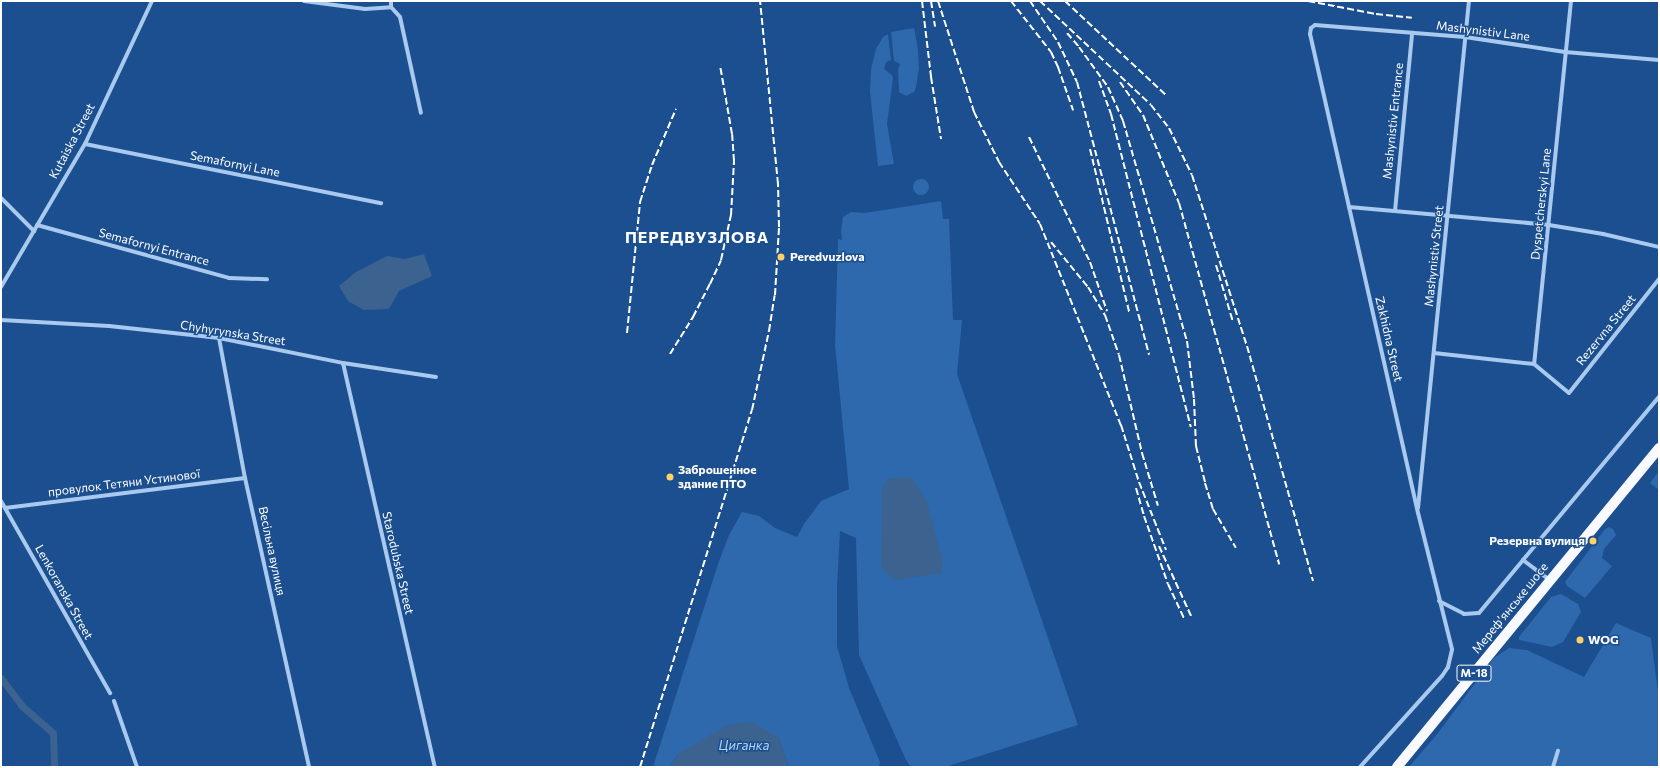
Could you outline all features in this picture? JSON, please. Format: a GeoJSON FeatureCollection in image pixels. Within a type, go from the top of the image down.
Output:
{"type":"FeatureCollection","features":[{"type":"Feature","properties":{"kind":"highway","name":"Мереф’янське шосе"},"geometry":{"type":"LineString","coordinates":[[1397,767],[1659,448]]}},
{"type":"Feature","properties":{"kind":"street","name":"Kutaiska Street"},"geometry":{"type":"LineString","coordinates":[[1,287],[85,144],[152,1]]}},
{"type":"Feature","properties":{"kind":"street"},"geometry":{"type":"LineString","coordinates":[[304,1],[365,9],[391,7]]}},
{"type":"Feature","properties":{"kind":"street"},"geometry":{"type":"LineString","coordinates":[[391,1],[391,7],[400,17],[421,113]]}},
{"type":"Feature","properties":{"kind":"street","name":"Mashynistiv Street"},"geometry":{"type":"LineString","coordinates":[[1418,513],[1469,1]]}},
{"type":"Feature","properties":{"kind":"street","name":"Dyspetcherskyi Lane"},"geometry":{"type":"LineString","coordinates":[[1534,364],[1571,1]]}},
{"type":"Feature","properties":{"kind":"street","name":"Mashynistiv Lane"},"geometry":{"type":"LineString","coordinates":[[1310,34],[1311,28],[1315,25],[1465,37],[1565,52],[1659,60]]}},
{"type":"Feature","properties":{"kind":"street","name":"Mashynistiv Entrance"},"geometry":{"type":"LineString","coordinates":[[1395,211],[1412,33]]}},
{"type":"Feature","properties":{"kind":"street","name":"Zakhidna Street"},"geometry":{"type":"LineString","coordinates":[[1310,34],[1418,513],[1452,649],[1448,667],[1442,676],[1360,767]]}},
{"type":"Feature","properties":{"kind":"street","name":"Semafornyi Lane"},"geometry":{"type":"LineString","coordinates":[[85,144],[382,203]]}},
{"type":"Feature","properties":{"kind":"street"},"geometry":{"type":"LineString","coordinates":[[1,198],[34,231]]}},
{"type":"Feature","properties":{"kind":"street"},"geometry":{"type":"LineString","coordinates":[[1349,207],[1549,224],[1603,234],[1659,247]]}},
{"type":"Feature","properties":{"kind":"street","name":"Semafornyi Entrance"},"geometry":{"type":"LineString","coordinates":[[37,225],[229,278],[267,279]]}},
{"type":"Feature","properties":{"kind":"street","name":"Rezervna Street"},"geometry":{"type":"LineString","coordinates":[[1534,364],[1569,393],[1659,280]]}},
{"type":"Feature","properties":{"kind":"street","name":"Chyhyrynska Street"},"geometry":{"type":"LineString","coordinates":[[1,320],[109,326],[218,338],[343,363],[436,377]]}},
{"type":"Feature","properties":{"kind":"street","name":"Весільна вулиця"},"geometry":{"type":"LineString","coordinates":[[218,338],[246,478],[309,767]]}},
{"type":"Feature","properties":{"kind":"street"},"geometry":{"type":"LineString","coordinates":[[1434,353],[1534,364]]}},
{"type":"Feature","properties":{"kind":"street","name":"Starodubska Street"},"geometry":{"type":"LineString","coordinates":[[343,363],[435,767]]}},
{"type":"Feature","properties":{"kind":"street"},"geometry":{"type":"LineString","coordinates":[[1439,601],[1464,614],[1479,613],[1659,397]]}},
{"type":"Feature","properties":{"kind":"street","name":"провулок Тетяни Устинової"},"geometry":{"type":"LineString","coordinates":[[5,508],[246,478]]}},
{"type":"Feature","properties":{"kind":"street","name":"Lenkoranska Street"},"geometry":{"type":"LineString","coordinates":[[1,501],[110,693]]}},
{"type":"Feature","properties":{"kind":"street"},"geometry":{"type":"LineString","coordinates":[[1523,560],[1550,580]]}},
{"type":"Feature","properties":{"kind":"street"},"geometry":{"type":"LineString","coordinates":[[114,701],[137,767]]}},
{"type":"Feature","properties":{"kind":"street"},"geometry":{"type":"LineString","coordinates":[[1553,767],[1558,751]]}},
{"type":"Feature","properties":{"kind":"shaded area"},"geometry":{"type":"Polygon","coordinates":[[[914,28],[918,50],[919,69],[914,92],[906,96],[899,92],[898,70],[900,64],[894,61],[891,32],[914,28]]]}},
{"type":"Feature","properties":{"kind":"shaded area"},"geometry":{"type":"Polygon","coordinates":[[[888,34],[891,60],[886,62],[884,69],[892,75],[893,78],[887,124],[894,164],[878,166],[870,92],[871,69],[876,49],[883,37],[888,34]]]}},
{"type":"Feature","properties":{"kind":"shaded area"},"geometry":{"type":"Polygon","coordinates":[[[921,179],[927,181],[929,187],[927,193],[921,195],[915,193],[913,187],[915,181],[921,179]]]}},
{"type":"Feature","properties":{"kind":"shaded area"},"geometry":{"type":"Polygon","coordinates":[[[941,201],[943,219],[949,219],[953,320],[962,320],[957,374],[1078,725],[945,767],[911,767],[906,760],[859,655],[856,538],[840,531],[837,587],[837,646],[849,688],[880,762],[879,767],[789,767],[778,737],[678,754],[669,767],[653,767],[718,564],[729,535],[742,512],[759,516],[775,528],[797,537],[804,524],[821,501],[849,489],[835,345],[838,239],[842,240],[841,232],[843,217],[851,212],[865,213],[941,201]]]}},
{"type":"Feature","properties":{"kind":"shaded area"},"geometry":{"type":"Polygon","coordinates":[[[1659,471],[1659,490],[1650,483],[1659,471]]]}},
{"type":"Feature","properties":{"kind":"shaded area"},"geometry":{"type":"Polygon","coordinates":[[[1609,527],[1613,529],[1616,535],[1604,549],[1602,558],[1612,566],[1585,598],[1567,586],[1565,582],[1605,529],[1609,527]]]}},
{"type":"Feature","properties":{"kind":"shaded area"},"geometry":{"type":"Polygon","coordinates":[[[1561,594],[1578,604],[1581,612],[1563,642],[1552,647],[1519,640],[1519,637],[1551,597],[1561,594]]]}},
{"type":"Feature","properties":{"kind":"shaded area"},"geometry":{"type":"Polygon","coordinates":[[[1616,623],[1651,638],[1659,700],[1659,767],[1409,767],[1438,733],[1494,658],[1509,648],[1527,650],[1584,677],[1616,623]]]}},
{"type":"Feature","properties":{"kind":"water"},"geometry":{"type":"Polygon","coordinates":[[[424,254],[432,276],[399,291],[389,309],[364,310],[348,301],[339,286],[356,272],[387,256],[405,259],[424,254]]]}},
{"type":"Feature","properties":{"kind":"water"},"geometry":{"type":"Polygon","coordinates":[[[911,477],[927,502],[943,563],[941,573],[896,580],[881,568],[882,486],[888,479],[911,477]]]}},
{"type":"Feature","properties":{"kind":"water","name":"Циганка"},"geometry":{"type":"Polygon","coordinates":[[[752,722],[778,737],[789,767],[669,767],[678,754],[727,725],[752,722]]]}},
{"type":"Feature","properties":{"kind":"waterway"},"geometry":{"type":"LineString","coordinates":[[1,678],[22,706],[53,733],[54,767]]}},
{"type":"Feature","properties":{"kind":"railway"},"geometry":{"type":"LineString","coordinates":[[640,767],[752,410],[775,295],[779,227],[778,184],[760,1]]}},
{"type":"Feature","properties":{"kind":"railway"},"geometry":{"type":"LineString","coordinates":[[922,1],[931,77],[941,139]]}},
{"type":"Feature","properties":{"kind":"railway"},"geometry":{"type":"LineString","coordinates":[[931,1],[935,27]]}},
{"type":"Feature","properties":{"kind":"railway"},"geometry":{"type":"LineString","coordinates":[[938,1],[974,112],[999,162],[1040,224],[1121,425],[1139,482],[1166,550]]}},
{"type":"Feature","properties":{"kind":"railway"},"geometry":{"type":"LineString","coordinates":[[1011,1],[1051,52],[1058,67],[1073,110]]}},
{"type":"Feature","properties":{"kind":"railway"},"geometry":{"type":"LineString","coordinates":[[1030,1],[1058,42],[1077,82],[1149,355]]}},
{"type":"Feature","properties":{"kind":"railway"},"geometry":{"type":"LineString","coordinates":[[1040,1],[1151,105],[1169,128],[1192,175],[1247,346],[1313,581]]}},
{"type":"Feature","properties":{"kind":"railway"},"geometry":{"type":"LineString","coordinates":[[1065,1],[1167,96]]}},
{"type":"Feature","properties":{"kind":"railway"},"geometry":{"type":"LineString","coordinates":[[1308,1],[1376,14],[1412,18]]}},
{"type":"Feature","properties":{"kind":"railway"},"geometry":{"type":"LineString","coordinates":[[1067,33],[1108,87],[1123,121],[1187,341],[1194,399],[1196,446],[1205,483],[1213,509],[1236,548]]}},
{"type":"Feature","properties":{"kind":"railway"},"geometry":{"type":"LineString","coordinates":[[670,354],[693,317],[721,260],[731,215],[734,161],[732,134],[720,65]]}},
{"type":"Feature","properties":{"kind":"railway"},"geometry":{"type":"LineString","coordinates":[[1099,81],[1111,114],[1191,427]]}},
{"type":"Feature","properties":{"kind":"railway"},"geometry":{"type":"LineString","coordinates":[[1120,82],[1143,115],[1179,203],[1279,564]]}},
{"type":"Feature","properties":{"kind":"railway"},"geometry":{"type":"LineString","coordinates":[[627,333],[640,202],[652,165],[676,109]]}},
{"type":"Feature","properties":{"kind":"railway"},"geometry":{"type":"LineString","coordinates":[[1029,137],[1090,262],[1107,311]]}},
{"type":"Feature","properties":{"kind":"railway"},"geometry":{"type":"LineString","coordinates":[[1090,149],[1129,312]]}},
{"type":"Feature","properties":{"kind":"railway"},"geometry":{"type":"LineString","coordinates":[[1051,242],[1088,287],[1105,315],[1119,355],[1142,453],[1158,506]]}},
{"type":"Feature","properties":{"kind":"railway"},"geometry":{"type":"LineString","coordinates":[[1216,265],[1233,322]]}},
{"type":"Feature","properties":{"kind":"railway"},"geometry":{"type":"LineString","coordinates":[[1136,488],[1144,516],[1168,584],[1184,619]]}},
{"type":"Feature","properties":{"kind":"railway"},"geometry":{"type":"LineString","coordinates":[[1159,546],[1191,616]]}},
{"type":"Feature","properties":{"kind":"place","name":"Peredvuzlova"},"geometry":{"type":"Point","coordinates":[781,257]}},
{"type":"Feature","properties":{"kind":"place","name":"Заброшенное здание ПТО"},"geometry":{"type":"Point","coordinates":[670,477]}},
{"type":"Feature","properties":{"kind":"place","name":"Резервна вулиця"},"geometry":{"type":"Point","coordinates":[1593,541]}},
{"type":"Feature","properties":{"kind":"place","name":"WOG"},"geometry":{"type":"Point","coordinates":[1580,640]}},
{"type":"Feature","properties":{"kind":"district","name":"ПЕРЕДВУЗЛОВА"},"geometry":{"type":"Point","coordinates":[697,237]}}]}
